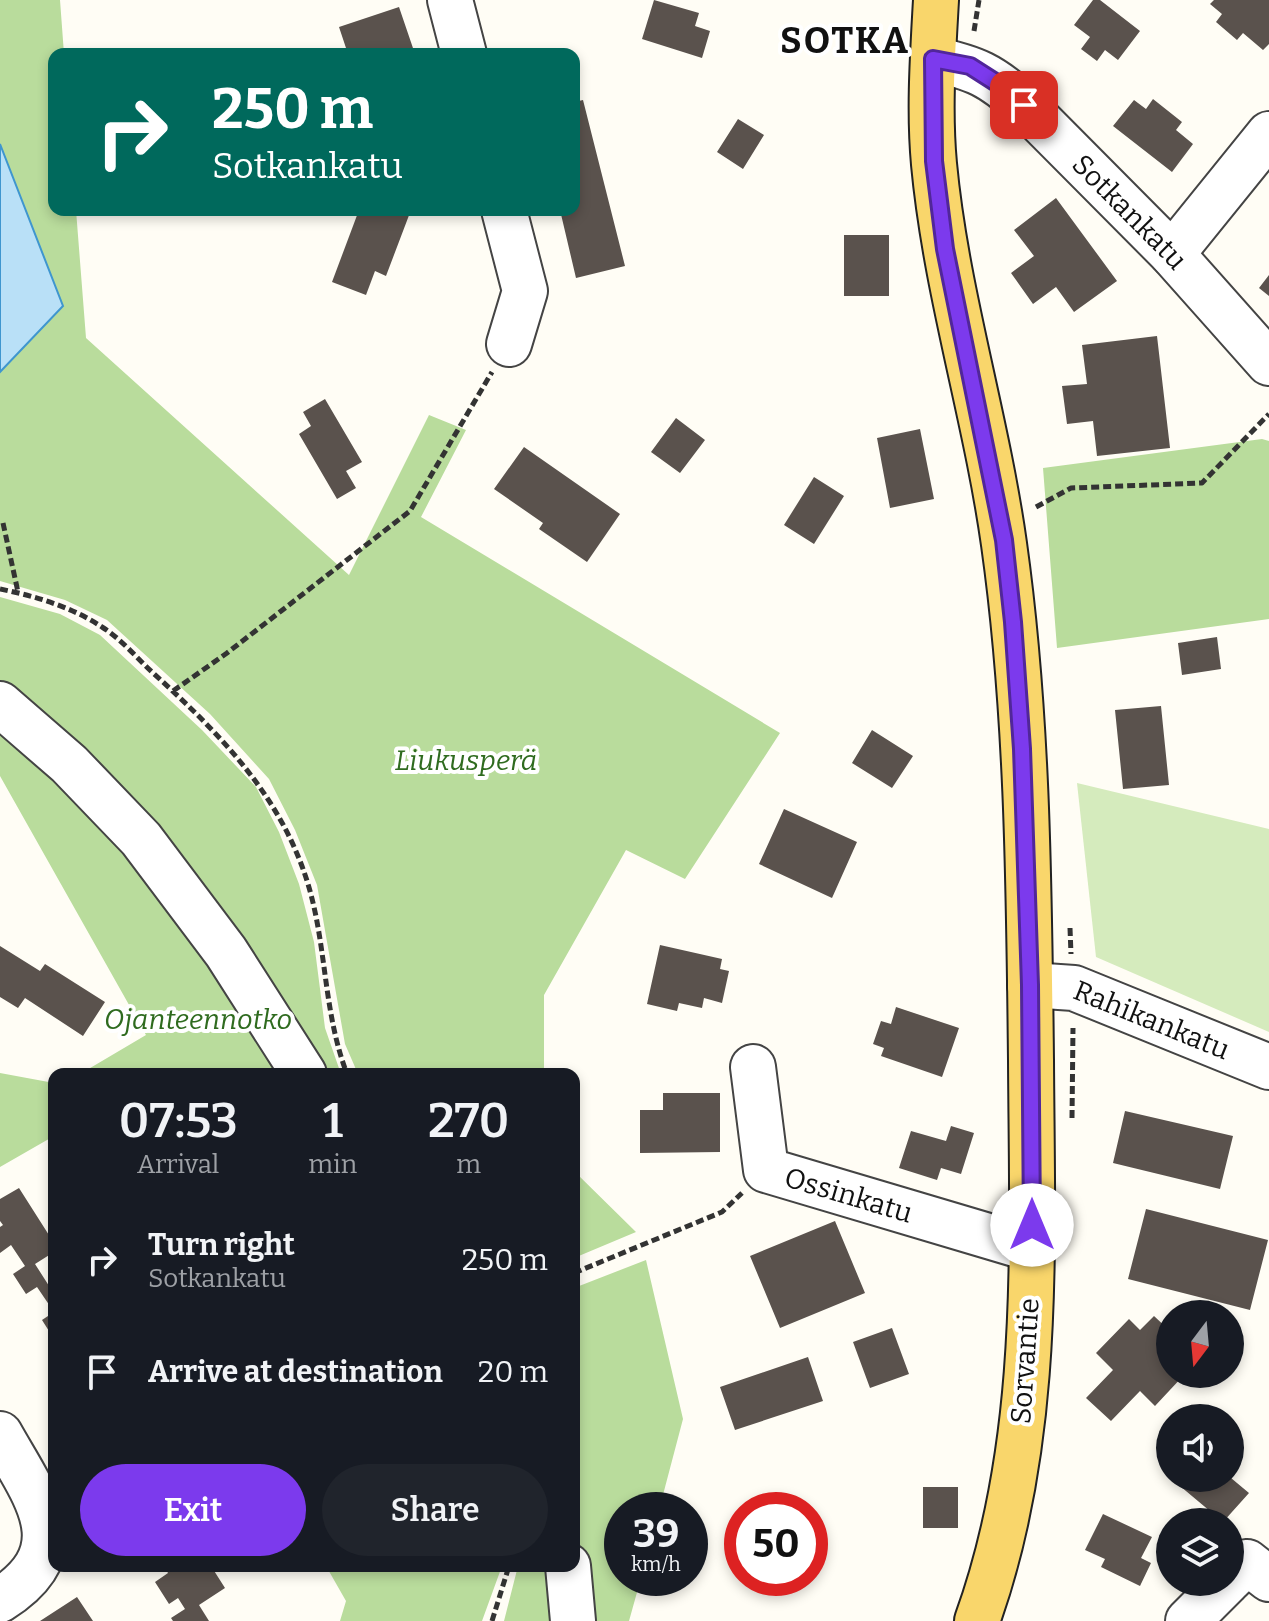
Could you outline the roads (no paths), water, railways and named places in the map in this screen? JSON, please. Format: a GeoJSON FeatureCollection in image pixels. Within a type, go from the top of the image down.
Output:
{"type":"FeatureCollection","features":[{"type":"Feature","properties":{"kind":"main road","name":"Sorvantie"},"geometry":{"type":"LineString","coordinates":[[936,0],[934,161],[945,249],[1004,540],[1013,622],[1022,749],[1030,985],[1032,1249],[1025,1411],[1008,1508],[981,1620]]}},
{"type":"Feature","properties":{"kind":"street"},"geometry":{"type":"LineString","coordinates":[[450,0],[462,48]]}},
{"type":"Feature","properties":{"kind":"street","name":"Sotkankatu"},"geometry":{"type":"LineString","coordinates":[[933,59],[970,66],[1006,89],[1172,254],[1269,363]]}},
{"type":"Feature","properties":{"kind":"street"},"geometry":{"type":"LineString","coordinates":[[1172,254],[1269,134]]}},
{"type":"Feature","properties":{"kind":"street"},"geometry":{"type":"LineString","coordinates":[[506,216],[525,291],[509,344]]}},
{"type":"Feature","properties":{"kind":"street"},"geometry":{"type":"LineString","coordinates":[[0,704],[69,764],[141,839],[226,952],[300,1068]]}},
{"type":"Feature","properties":{"kind":"street","name":"Rahikankatu"},"geometry":{"type":"LineString","coordinates":[[1030,985],[1074,988],[1269,1067]]}},
{"type":"Feature","properties":{"kind":"street","name":"Ossinkatu"},"geometry":{"type":"LineString","coordinates":[[753,1067],[766,1170],[1032,1249]]}},
{"type":"Feature","properties":{"kind":"street"},"geometry":{"type":"LineString","coordinates":[[0,1434],[42,1509],[46,1526],[44,1546],[37,1564],[26,1579],[0,1600]]}},
{"type":"Feature","properties":{"kind":"street"},"geometry":{"type":"LineString","coordinates":[[1244,1565],[1247,1562],[1269,1579]]}},
{"type":"Feature","properties":{"kind":"street"},"geometry":{"type":"LineString","coordinates":[[569,1572],[573,1621]]}},
{"type":"Feature","properties":{"kind":"street"},"geometry":{"type":"LineString","coordinates":[[1188,1621],[1212,1596]]}},
{"type":"Feature","properties":{"kind":"water"},"geometry":{"type":"Polygon","coordinates":[[[0,144],[63,306],[0,372],[0,144]]]}},
{"type":"Feature","properties":{"kind":"district","name":"SOTKA"},"geometry":{"type":"Point","coordinates":[845,41]}},
{"type":"Feature","properties":{"kind":"park label","name":"Liukusperä"},"geometry":{"type":"Point","coordinates":[466,760]}},
{"type":"Feature","properties":{"kind":"park label","name":"Ojanteennotko"},"geometry":{"type":"Point","coordinates":[198,1019]}}]}
